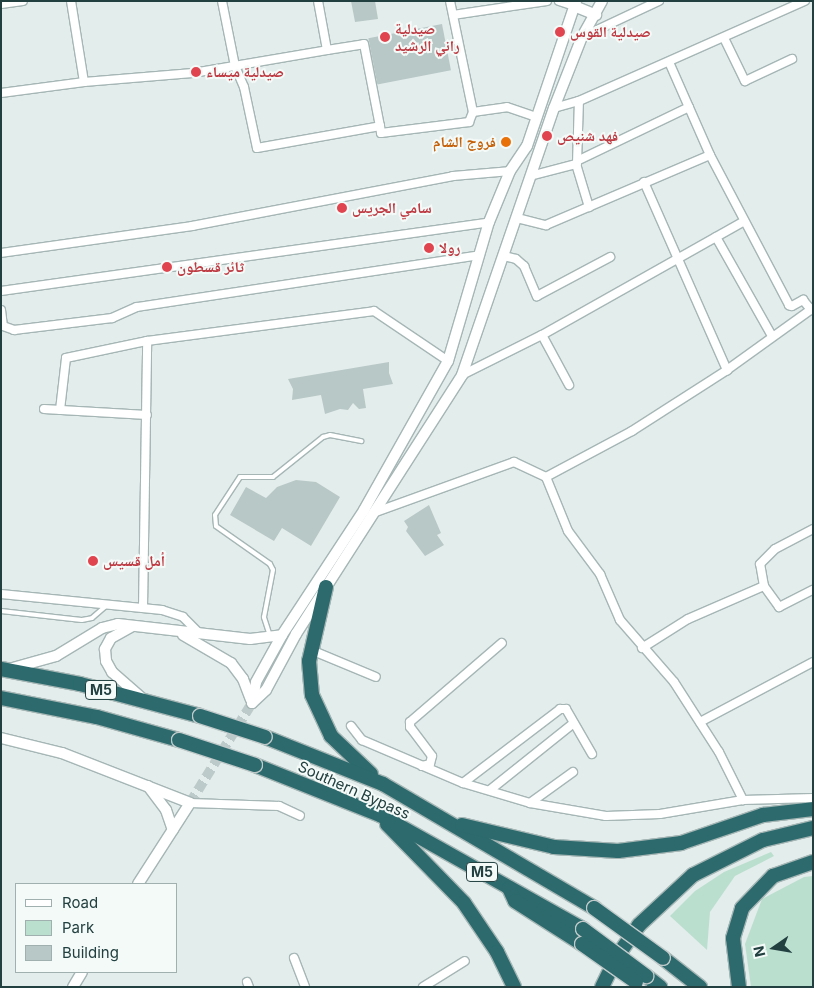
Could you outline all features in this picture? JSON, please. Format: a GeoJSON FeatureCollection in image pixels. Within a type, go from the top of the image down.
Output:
{"type":"FeatureCollection","features":[{"type":"Feature","properties":{"kind":"highway"},"geometry":{"type":"LineString","coordinates":[[326,587],[311,650],[312,695],[324,726],[339,745],[383,784]]}},
{"type":"Feature","properties":{"kind":"highway","name":"Southern Bypass"},"geometry":{"type":"LineString","coordinates":[[3,669],[80,684],[200,716],[265,737],[383,784],[455,824],[594,908],[700,987]]}},
{"type":"Feature","properties":{"kind":"highway","name":"Southern Bypass"},"geometry":{"type":"LineString","coordinates":[[1,700],[32,703],[97,716],[179,740],[256,765],[380,816],[583,929],[641,982],[660,987]]}},
{"type":"Feature","properties":{"kind":"highway"},"geometry":{"type":"LineString","coordinates":[[455,824],[482,828],[554,847],[618,851],[681,843],[763,815],[813,809]]}},
{"type":"Feature","properties":{"kind":"highway"},"geometry":{"type":"LineString","coordinates":[[380,816],[464,903],[497,952],[514,987]]}},
{"type":"Feature","properties":{"kind":"highway"},"geometry":{"type":"LineString","coordinates":[[602,987],[639,924],[693,875],[763,840],[813,828]]}},
{"type":"Feature","properties":{"kind":"highway"},"geometry":{"type":"LineString","coordinates":[[739,987],[733,938],[742,908],[773,876],[813,862]]}},
{"type":"Feature","properties":{"kind":"highway"},"geometry":{"type":"LineString","coordinates":[[509,887],[515,901],[641,982]]}},
{"type":"Feature","properties":{"kind":"main road"},"geometry":{"type":"LineString","coordinates":[[252,703],[266,690],[290,643],[462,375],[554,108],[582,37],[596,15],[602,1]]}},
{"type":"Feature","properties":{"kind":"main road"},"geometry":{"type":"LineString","coordinates":[[252,703],[256,682],[282,635],[364,510],[448,360],[489,222],[510,171],[527,146],[575,4],[596,15]]}},
{"type":"Feature","properties":{"kind":"main road"},"geometry":{"type":"LineString","coordinates":[[458,327],[475,336]]}},
{"type":"Feature","properties":{"kind":"main road","name":"Southern Bypass"},"geometry":{"type":"LineString","coordinates":[[3,669],[56,656],[102,628],[118,624],[134,625]]}},
{"type":"Feature","properties":{"kind":"main road"},"geometry":{"type":"LineString","coordinates":[[134,625],[180,634],[271,638],[282,635]]}},
{"type":"Feature","properties":{"kind":"main road","name":"Southern Bypass"},"geometry":{"type":"LineString","coordinates":[[134,625],[111,638],[105,648],[106,661],[112,672],[147,702]]}},
{"type":"Feature","properties":{"kind":"main road"},"geometry":{"type":"LineString","coordinates":[[180,634],[231,663],[243,679],[252,703]]}},
{"type":"Feature","properties":{"kind":"main road"},"geometry":{"type":"LineString","coordinates":[[1,738],[62,753],[190,803],[139,883]]}},
{"type":"Feature","properties":{"kind":"main road"},"geometry":{"type":"LineString","coordinates":[[147,785],[166,810],[173,830]]}},
{"type":"Feature","properties":{"kind":"main road"},"geometry":{"type":"LineString","coordinates":[[73,987],[81,973]]}},
{"type":"Feature","properties":{"kind":"street"},"geometry":{"type":"LineString","coordinates":[[1,4],[23,1]]}},
{"type":"Feature","properties":{"kind":"street"},"geometry":{"type":"LineString","coordinates":[[71,1],[84,82]]}},
{"type":"Feature","properties":{"kind":"street"},"geometry":{"type":"LineString","coordinates":[[222,1],[235,66],[244,87],[257,148],[380,126]]}},
{"type":"Feature","properties":{"kind":"street"},"geometry":{"type":"LineString","coordinates":[[318,1],[327,50]]}},
{"type":"Feature","properties":{"kind":"street"},"geometry":{"type":"LineString","coordinates":[[1,93],[235,66],[364,44],[381,133],[469,122],[473,112],[450,1]]}},
{"type":"Feature","properties":{"kind":"street"},"geometry":{"type":"LineString","coordinates":[[453,15],[546,1]]}},
{"type":"Feature","properties":{"kind":"street"},"geometry":{"type":"LineString","coordinates":[[559,1],[575,4]]}},
{"type":"Feature","properties":{"kind":"street"},"geometry":{"type":"LineString","coordinates":[[582,37],[659,1]]}},
{"type":"Feature","properties":{"kind":"street"},"geometry":{"type":"LineString","coordinates":[[554,108],[579,101],[805,1]]}},
{"type":"Feature","properties":{"kind":"street"},"geometry":{"type":"LineString","coordinates":[[724,38],[745,81],[792,59]]}},
{"type":"Feature","properties":{"kind":"street"},"geometry":{"type":"LineString","coordinates":[[546,477],[632,431],[727,370],[812,309],[803,300],[792,306],[789,305],[710,155],[669,62]]}},
{"type":"Feature","properties":{"kind":"street"},"geometry":{"type":"LineString","coordinates":[[579,101],[578,162],[589,207]]}},
{"type":"Feature","properties":{"kind":"street"},"geometry":{"type":"LineString","coordinates":[[473,112],[507,107],[536,117]]}},
{"type":"Feature","properties":{"kind":"street"},"geometry":{"type":"LineString","coordinates":[[530,176],[578,162],[689,107]]}},
{"type":"Feature","properties":{"kind":"street"},"geometry":{"type":"LineString","coordinates":[[517,218],[546,224],[710,155]]}},
{"type":"Feature","properties":{"kind":"street"},"geometry":{"type":"LineString","coordinates":[[1,253],[192,226],[453,176],[510,171]]}},
{"type":"Feature","properties":{"kind":"street"},"geometry":{"type":"LineString","coordinates":[[644,182],[727,370]]}},
{"type":"Feature","properties":{"kind":"street"},"geometry":{"type":"LineString","coordinates":[[1,290],[489,222]]}},
{"type":"Feature","properties":{"kind":"street"},"geometry":{"type":"LineString","coordinates":[[462,375],[542,335],[744,222]]}},
{"type":"Feature","properties":{"kind":"street"},"geometry":{"type":"LineString","coordinates":[[716,237],[772,336]]}},
{"type":"Feature","properties":{"kind":"street"},"geometry":{"type":"LineString","coordinates":[[1,310],[3,326],[14,330],[23,329],[112,318],[138,307],[479,255]]}},
{"type":"Feature","properties":{"kind":"street"},"geometry":{"type":"LineString","coordinates":[[504,256],[516,259],[524,266],[537,296],[610,257]]}},
{"type":"Feature","properties":{"kind":"street"},"geometry":{"type":"LineString","coordinates":[[60,410],[66,358],[147,341],[374,311],[448,360]]}},
{"type":"Feature","properties":{"kind":"street"},"geometry":{"type":"LineString","coordinates":[[542,335],[569,386]]}},
{"type":"Feature","properties":{"kind":"street"},"geometry":{"type":"LineString","coordinates":[[143,608],[147,341]]}},
{"type":"Feature","properties":{"kind":"street"},"geometry":{"type":"LineString","coordinates":[[44,409],[147,415]]}},
{"type":"Feature","properties":{"kind":"street"},"geometry":{"type":"LineString","coordinates":[[373,513],[514,462],[546,477],[568,530],[589,556],[620,620],[642,648],[674,682],[700,722],[743,800]]}},
{"type":"Feature","properties":{"kind":"street"},"geometry":{"type":"LineString","coordinates":[[813,529],[775,549],[760,564],[764,586],[779,607],[813,590]]}},
{"type":"Feature","properties":{"kind":"street"},"geometry":{"type":"LineString","coordinates":[[642,648],[688,620],[764,586]]}},
{"type":"Feature","properties":{"kind":"street"},"geometry":{"type":"LineString","coordinates":[[1,594],[143,608],[183,617],[200,634]]}},
{"type":"Feature","properties":{"kind":"street"},"geometry":{"type":"LineString","coordinates":[[420,766],[428,765],[432,759],[410,727],[410,722],[502,643]]}},
{"type":"Feature","properties":{"kind":"street"},"geometry":{"type":"LineString","coordinates":[[311,650],[376,676]]}},
{"type":"Feature","properties":{"kind":"street"},"geometry":{"type":"LineString","coordinates":[[700,722],[813,662]]}},
{"type":"Feature","properties":{"kind":"street"},"geometry":{"type":"LineString","coordinates":[[463,783],[560,709],[566,709],[592,754]]}},
{"type":"Feature","properties":{"kind":"street"},"geometry":{"type":"LineString","coordinates":[[490,790],[574,723]]}},
{"type":"Feature","properties":{"kind":"street"},"geometry":{"type":"LineString","coordinates":[[351,726],[362,740],[463,783],[530,803],[606,816],[660,814],[743,800],[813,798]]}},
{"type":"Feature","properties":{"kind":"street"},"geometry":{"type":"LineString","coordinates":[[530,803],[573,772]]}},
{"type":"Feature","properties":{"kind":"street"},"geometry":{"type":"LineString","coordinates":[[190,803],[280,806],[300,816]]}},
{"type":"Feature","properties":{"kind":"street"},"geometry":{"type":"LineString","coordinates":[[294,958],[305,987]]}},
{"type":"Feature","properties":{"kind":"street"},"geometry":{"type":"LineString","coordinates":[[423,987],[465,961]]}},
{"type":"Feature","properties":{"kind":"lane"},"geometry":{"type":"LineString","coordinates":[[271,638],[264,617],[273,570],[270,564],[216,526],[215,515],[240,477],[273,477],[323,437],[330,435],[361,441]]}},
{"type":"Feature","properties":{"kind":"lane"},"geometry":{"type":"LineString","coordinates":[[1,611],[82,620],[92,618],[108,604]]}},
{"type":"Feature","properties":{"kind":"green space"},"geometry":{"type":"Polygon","coordinates":[[[771,852],[774,856],[735,876],[710,912],[707,950],[670,916],[695,891],[724,872],[771,852]]]}},
{"type":"Feature","properties":{"kind":"green space"},"geometry":{"type":"Polygon","coordinates":[[[813,876],[813,987],[751,987],[745,944],[762,899],[804,877],[813,876]]]}},
{"type":"Feature","properties":{"kind":"building"},"geometry":{"type":"Polygon","coordinates":[[[351,1],[375,1],[378,19],[355,22],[351,1]]]}},
{"type":"Feature","properties":{"kind":"building"},"geometry":{"type":"Polygon","coordinates":[[[442,24],[451,70],[377,84],[368,38],[442,24]]]}},
{"type":"Feature","properties":{"kind":"building"},"geometry":{"type":"Polygon","coordinates":[[[389,362],[389,373],[393,384],[363,389],[366,408],[359,409],[353,403],[348,410],[340,409],[325,414],[321,395],[292,400],[293,389],[288,379],[389,362]]]}},
{"type":"Feature","properties":{"kind":"building"},"geometry":{"type":"Polygon","coordinates":[[[296,480],[316,482],[340,497],[311,546],[282,528],[274,541],[230,515],[246,487],[266,498],[277,487],[296,480]]]}},
{"type":"Feature","properties":{"kind":"building"},"geometry":{"type":"Polygon","coordinates":[[[429,505],[441,533],[437,535],[444,545],[425,556],[406,531],[408,527],[404,521],[429,505]]]}},
{"type":"Feature","properties":{"kind":"tunnel"},"geometry":{"type":"LineString","coordinates":[[190,803],[252,703]]}},
{"type":"Feature","properties":{"kind":"place","name":"صيدلية القوس"},"geometry":{"type":"Point","coordinates":[560,32]}},
{"type":"Feature","properties":{"kind":"place","name":"صيدلية راني الرشيد"},"geometry":{"type":"Point","coordinates":[385,37]}},
{"type":"Feature","properties":{"kind":"place","name":"صيدلية ميساء"},"geometry":{"type":"Point","coordinates":[196,72]}},
{"type":"Feature","properties":{"kind":"place","name":"فهد شنيص"},"geometry":{"type":"Point","coordinates":[547,136]}},
{"type":"Feature","properties":{"kind":"place","name":"فروج الشام"},"geometry":{"type":"Point","coordinates":[506,142]}},
{"type":"Feature","properties":{"kind":"place","name":"سامي الجريس"},"geometry":{"type":"Point","coordinates":[342,208]}},
{"type":"Feature","properties":{"kind":"place","name":"رولا"},"geometry":{"type":"Point","coordinates":[429,248]}},
{"type":"Feature","properties":{"kind":"place","name":"ثائر قسطون"},"geometry":{"type":"Point","coordinates":[167,267]}},
{"type":"Feature","properties":{"kind":"place","name":"أمل قسيس"},"geometry":{"type":"Point","coordinates":[93,561]}}]}
